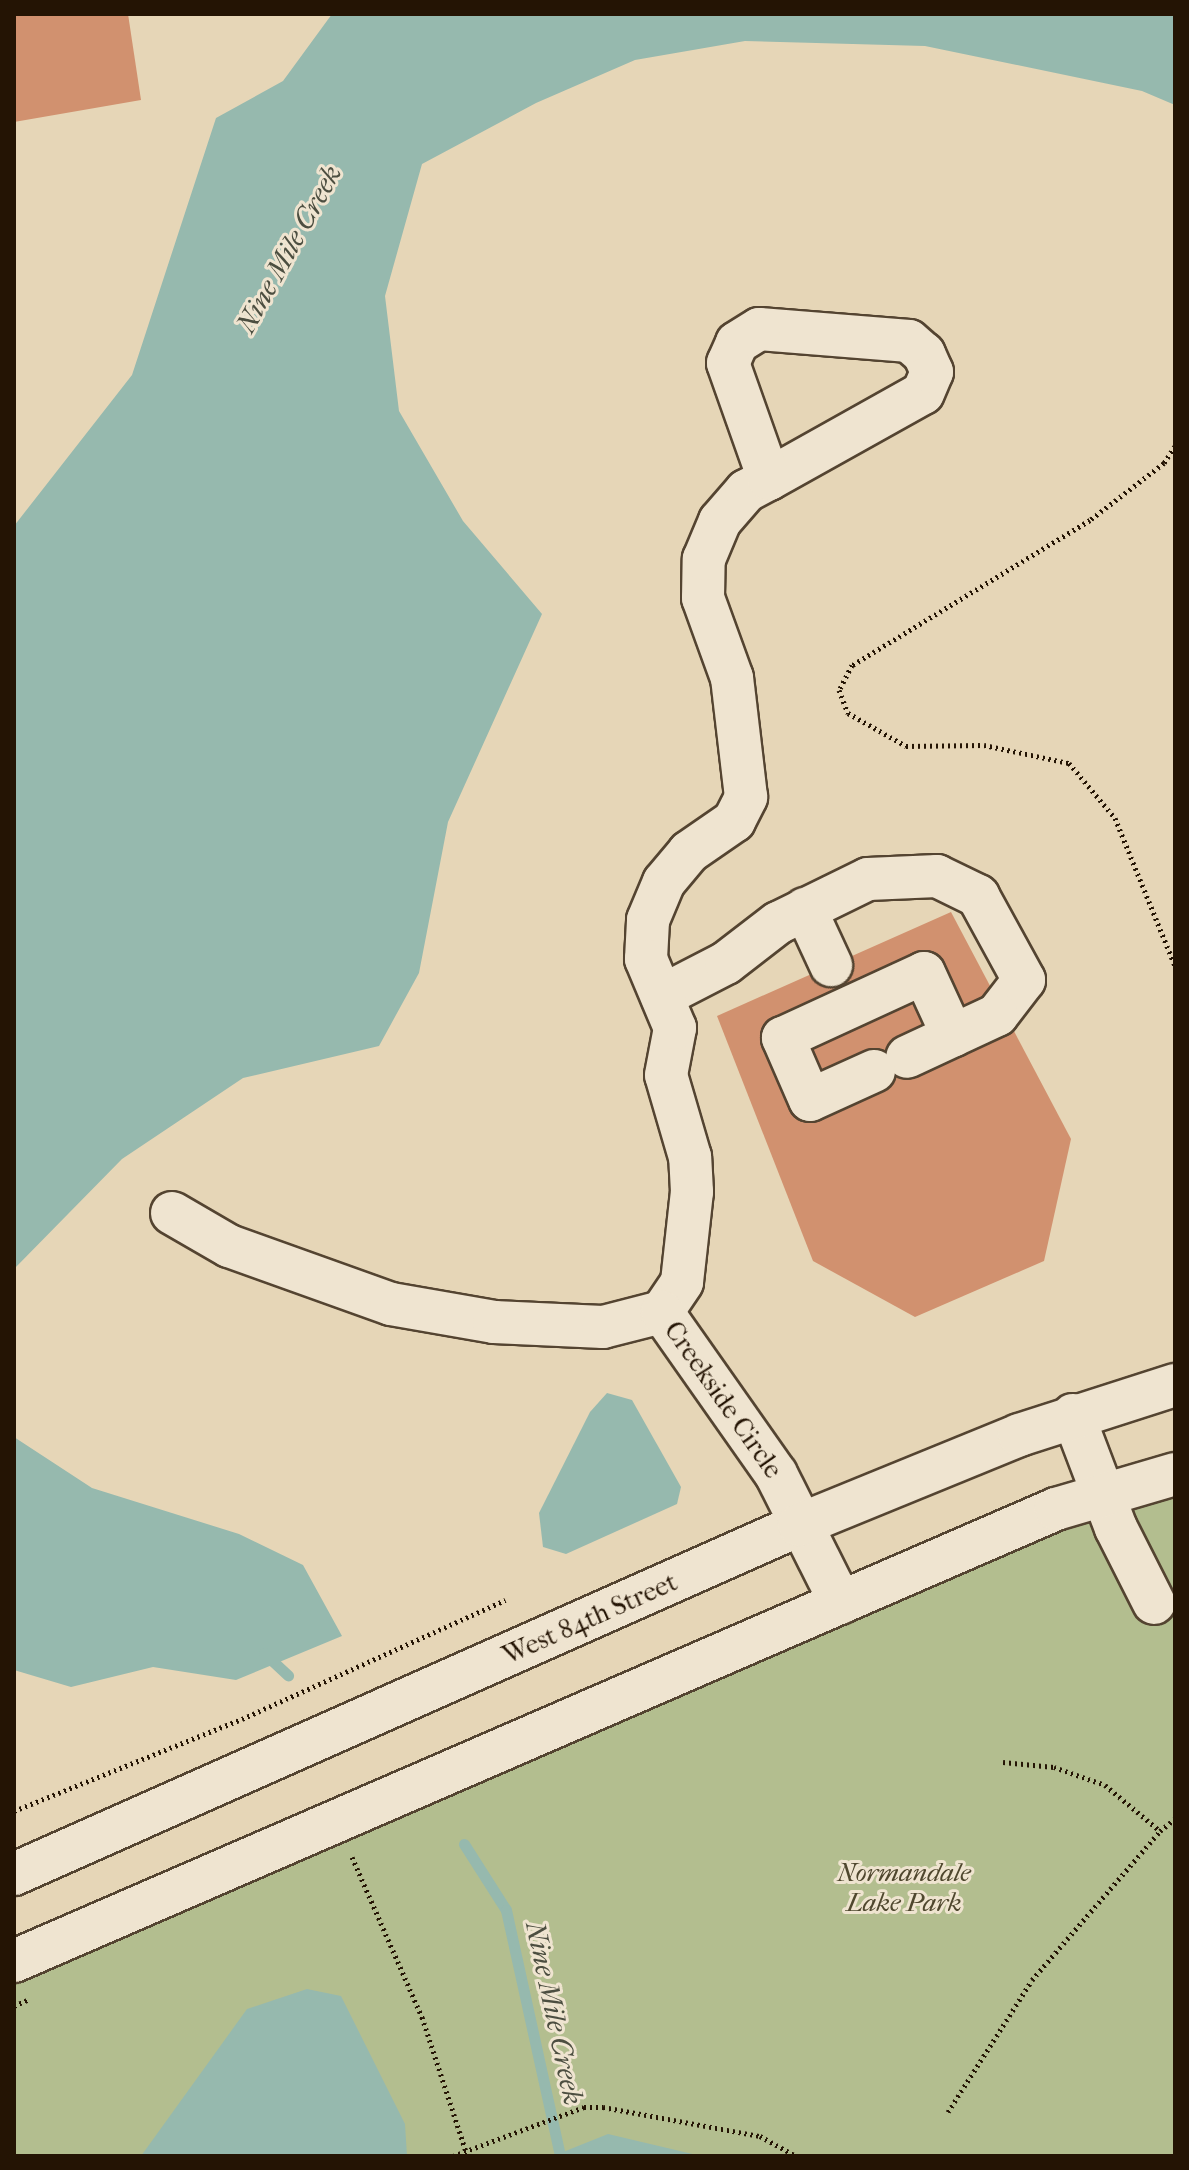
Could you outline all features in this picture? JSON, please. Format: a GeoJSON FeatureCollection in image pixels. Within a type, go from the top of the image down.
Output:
{"type":"FeatureCollection","features":[{"type":"Feature","properties":{"kind":"street"},"geometry":{"type":"LineString","coordinates":[[662,1312],[682,1282],[692,1192],[690,1157],[666,1075],[675,1028],[646,959],[648,920],[664,882],[689,852],[734,821],[746,797],[732,678],[703,598],[704,559],[720,521],[746,491],[769,479],[923,393],[932,372],[924,354],[909,341],[759,329],[737,343],[728,363],[769,479]]}},
{"type":"Feature","properties":{"kind":"street"},"geometry":{"type":"LineString","coordinates":[[662,996],[726,963],[805,909],[868,879],[937,876],[978,896],[1024,980],[997,1015],[953,1036],[810,1100],[783,1038],[924,973],[953,1036]]}},
{"type":"Feature","properties":{"kind":"street"},"geometry":{"type":"LineString","coordinates":[[805,909],[831,965]]}},
{"type":"Feature","properties":{"kind":"street","name":"Creekside Circle"},"geometry":{"type":"LineString","coordinates":[[172,1213],[229,1246],[391,1304],[494,1322],[603,1327],[662,1312],[776,1474],[799,1525],[841,1603]]}},
{"type":"Feature","properties":{"kind":"street","name":"West 84th Street"},"geometry":{"type":"LineString","coordinates":[[14,1874],[128,1827],[799,1525],[1073,1415],[1175,1385]]}},
{"type":"Feature","properties":{"kind":"street"},"geometry":{"type":"LineString","coordinates":[[1073,1415],[1102,1493],[1154,1603]]}},
{"type":"Feature","properties":{"kind":"street"},"geometry":{"type":"LineString","coordinates":[[14,1961],[1102,1493],[1175,1474]]}},
{"type":"Feature","properties":{"kind":"street"},"geometry":{"type":"LineString","coordinates":[[14,1855],[128,1827]]}},
{"type":"Feature","properties":{"kind":"path"},"geometry":{"type":"LineString","coordinates":[[1175,446],[1164,463],[1090,520],[852,665],[839,690],[848,713],[906,746],[984,745],[1069,763],[1115,818],[1175,966]]}},
{"type":"Feature","properties":{"kind":"path"},"geometry":{"type":"LineString","coordinates":[[14,1811],[242,1719],[505,1600]]}},
{"type":"Feature","properties":{"kind":"path"},"geometry":{"type":"LineString","coordinates":[[1003,1762],[1054,1767],[1105,1785],[1160,1831]]}},
{"type":"Feature","properties":{"kind":"path"},"geometry":{"type":"LineString","coordinates":[[948,2112],[1032,1980],[1160,1831],[1175,1819]]}},
{"type":"Feature","properties":{"kind":"path"},"geometry":{"type":"LineString","coordinates":[[352,1857],[422,2017],[466,2152]]}},
{"type":"Feature","properties":{"kind":"path"},"geometry":{"type":"LineString","coordinates":[[453,2156],[519,2134],[584,2107],[760,2136],[796,2156]]}},
{"type":"Feature","properties":{"kind":"green space","name":"Normandale Lake Park"},"geometry":{"type":"Polygon","coordinates":[[[1175,1490],[1175,2156],[14,2156],[14,1984],[1078,1519],[1175,1490]]]}},
{"type":"Feature","properties":{"kind":"water"},"geometry":{"type":"Polygon","coordinates":[[[332,14],[1175,14],[1175,105],[1142,91],[925,46],[745,41],[635,60],[536,103],[422,164],[385,296],[399,411],[463,521],[542,614],[448,822],[419,973],[379,1046],[243,1078],[122,1159],[14,1269],[14,526],[132,375],[216,118],[283,81],[332,14]]]}},
{"type":"Feature","properties":{"kind":"water"},"geometry":{"type":"Polygon","coordinates":[[[607,1393],[632,1400],[681,1487],[677,1504],[566,1554],[543,1547],[539,1513],[590,1412],[607,1393]]]}},
{"type":"Feature","properties":{"kind":"water"},"geometry":{"type":"Polygon","coordinates":[[[14,1437],[92,1488],[239,1534],[303,1565],[342,1636],[236,1680],[153,1667],[71,1687],[14,1670],[14,1437]]]}},
{"type":"Feature","properties":{"kind":"water"},"geometry":{"type":"Polygon","coordinates":[[[307,1989],[341,1996],[405,2124],[407,2156],[141,2156],[247,2009],[307,1989]]]}},
{"type":"Feature","properties":{"kind":"water"},"geometry":{"type":"Polygon","coordinates":[[[608,2134],[701,2156],[553,2156],[608,2134]]]}},
{"type":"Feature","properties":{"kind":"building"},"geometry":{"type":"Polygon","coordinates":[[[14,14],[128,14],[141,100],[14,122],[14,14]]]}},
{"type":"Feature","properties":{"kind":"building"},"geometry":{"type":"Polygon","coordinates":[[[951,912],[1071,1139],[1044,1261],[915,1317],[813,1261],[717,1016],[951,912]]]}},
{"type":"Feature","properties":{"kind":"waterway","name":"Nine Mile Creek"},"geometry":{"type":"LineString","coordinates":[[264,1653],[288,1675]]}},
{"type":"Feature","properties":{"kind":"waterway","name":"Nine Mile Creek"},"geometry":{"type":"LineString","coordinates":[[464,1844],[506,1910],[560,2156]]}}]}
